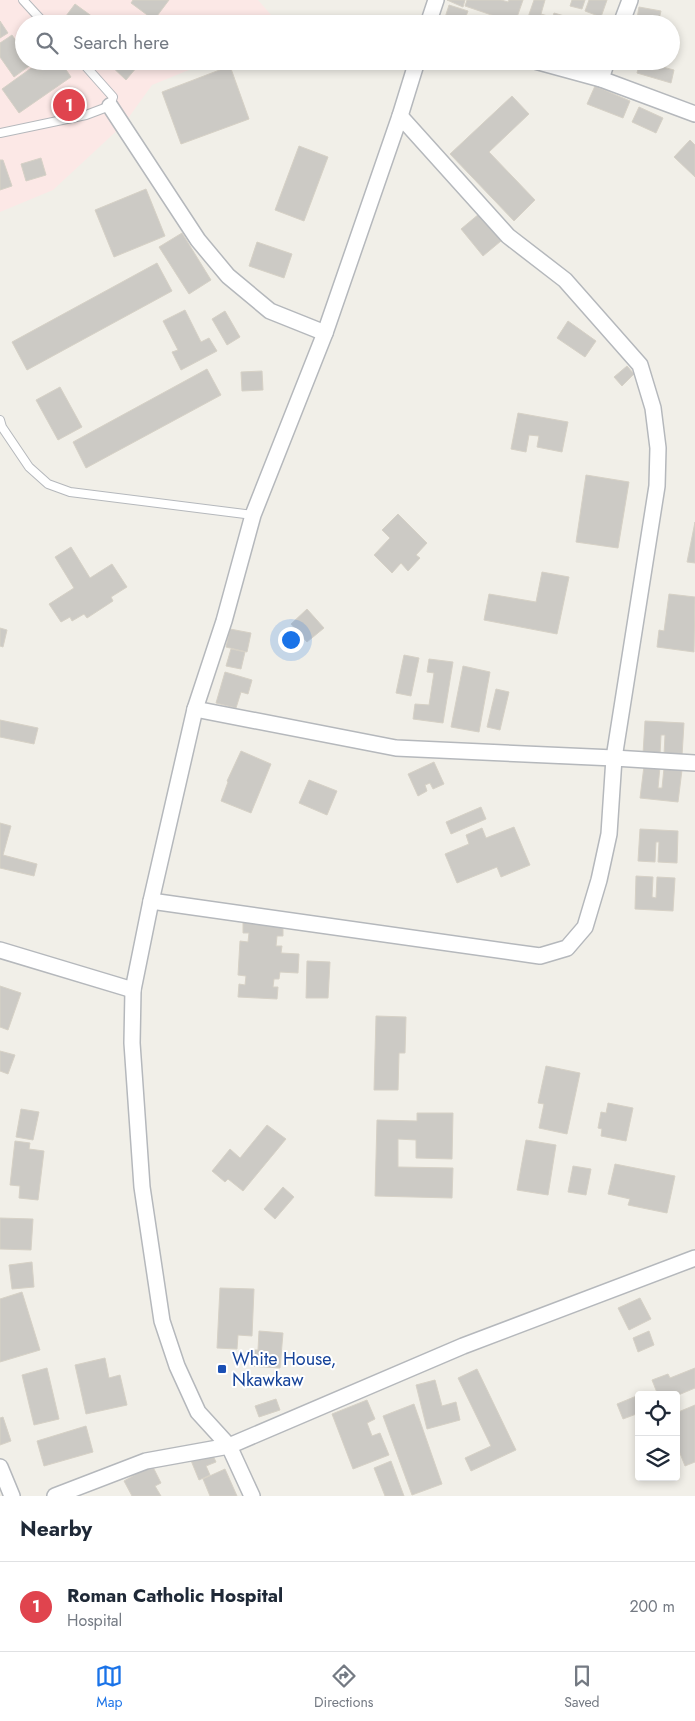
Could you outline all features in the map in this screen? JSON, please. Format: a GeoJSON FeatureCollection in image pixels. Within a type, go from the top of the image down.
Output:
{"type":"FeatureCollection","features":[{"type":"Feature","properties":{"kind":"street"},"geometry":{"type":"LineString","coordinates":[[431,15],[436,0]]}},
{"type":"Feature","properties":{"kind":"street"},"geometry":{"type":"LineString","coordinates":[[624,15],[630,0]]}},
{"type":"Feature","properties":{"kind":"street"},"geometry":{"type":"LineString","coordinates":[[252,1496],[230,1446],[198,1412],[177,1366],[162,1321],[142,1187],[132,1043],[133,990],[151,901],[195,709],[224,621],[253,515],[325,333],[400,116],[413,70]]}},
{"type":"Feature","properties":{"kind":"street"},"geometry":{"type":"LineString","coordinates":[[568,70],[601,79],[695,114]]}},
{"type":"Feature","properties":{"kind":"street"},"geometry":{"type":"LineString","coordinates":[[601,79],[604,70]]}},
{"type":"Feature","properties":{"kind":"street"},"geometry":{"type":"LineString","coordinates":[[110,106],[198,240],[228,276],[270,311],[325,333]]}},
{"type":"Feature","properties":{"kind":"street"},"geometry":{"type":"LineString","coordinates":[[151,901],[540,956],[566,948],[585,928],[610,834],[614,758],[657,486],[658,448],[654,408],[640,365],[565,280],[508,236],[400,116]]}},
{"type":"Feature","properties":{"kind":"street"},"geometry":{"type":"LineString","coordinates":[[195,709],[396,748],[695,763]]}},
{"type":"Feature","properties":{"kind":"street"},"geometry":{"type":"LineString","coordinates":[[0,950],[133,990]]}},
{"type":"Feature","properties":{"kind":"street"},"geometry":{"type":"LineString","coordinates":[[54,1496],[146,1461],[230,1446],[463,1346],[695,1258]]}},
{"type":"Feature","properties":{"kind":"street"},"geometry":{"type":"LineString","coordinates":[[0,1467],[12,1496]]}},
{"type":"Feature","properties":{"kind":"lane"},"geometry":{"type":"LineString","coordinates":[[23,0],[37,15]]}},
{"type":"Feature","properties":{"kind":"lane"},"geometry":{"type":"LineString","coordinates":[[0,133],[86,115],[110,106],[113,97],[89,70]]}},
{"type":"Feature","properties":{"kind":"lane"},"geometry":{"type":"LineString","coordinates":[[1,425],[29,467],[48,484],[70,492],[253,515]]}},
{"type":"Feature","properties":{"kind":"shaded area"},"geometry":{"type":"Polygon","coordinates":[[[0,0],[258,0],[271,15],[15,15],[15,70],[189,70],[152,85],[124,124],[53,190],[0,212],[0,0]]]}},
{"type":"Feature","properties":{"kind":"building"},"geometry":{"type":"Polygon","coordinates":[[[133,0],[169,0],[158,15],[147,15],[131,3],[133,0]]]}},
{"type":"Feature","properties":{"kind":"building"},"geometry":{"type":"Polygon","coordinates":[[[447,0],[465,0],[463,7],[447,0]]]}},
{"type":"Feature","properties":{"kind":"building"},"geometry":{"type":"Polygon","coordinates":[[[467,0],[501,0],[508,2],[509,0],[523,0],[518,15],[491,15],[465,6],[467,0]]]}},
{"type":"Feature","properties":{"kind":"building"},"geometry":{"type":"Polygon","coordinates":[[[534,0],[545,0],[541,14],[544,15],[529,15],[534,0]]]}},
{"type":"Feature","properties":{"kind":"building"},"geometry":{"type":"Polygon","coordinates":[[[572,0],[585,0],[582,9],[570,6],[572,0]]]}},
{"type":"Feature","properties":{"kind":"building"},"geometry":{"type":"Polygon","coordinates":[[[589,0],[607,0],[602,15],[585,11],[589,0]]]}},
{"type":"Feature","properties":{"kind":"building"},"geometry":{"type":"Polygon","coordinates":[[[75,4],[90,15],[67,15],[75,4]]]}},
{"type":"Feature","properties":{"kind":"building"},"geometry":{"type":"Polygon","coordinates":[[[449,5],[468,11],[466,15],[446,15],[449,5]]]}},
{"type":"Feature","properties":{"kind":"building"},"geometry":{"type":"Polygon","coordinates":[[[639,7],[661,11],[660,15],[638,15],[639,7]]]}},
{"type":"Feature","properties":{"kind":"building"},"geometry":{"type":"Polygon","coordinates":[[[0,21],[8,33],[0,38],[0,21]]]}},
{"type":"Feature","properties":{"kind":"building"},"geometry":{"type":"Polygon","coordinates":[[[12,35],[15,39],[15,70],[24,70],[14,77],[0,57],[0,43],[12,35]]]}},
{"type":"Feature","properties":{"kind":"building"},"geometry":{"type":"Polygon","coordinates":[[[28,70],[66,70],[71,77],[19,113],[2,89],[28,70]]]}},
{"type":"Feature","properties":{"kind":"building"},"geometry":{"type":"Polygon","coordinates":[[[115,70],[134,70],[126,80],[115,70]]]}},
{"type":"Feature","properties":{"kind":"building"},"geometry":{"type":"Polygon","coordinates":[[[220,70],[231,70],[249,119],[181,144],[162,92],[220,70]]]}},
{"type":"Feature","properties":{"kind":"building"},"geometry":{"type":"Polygon","coordinates":[[[638,70],[674,70],[671,83],[637,73],[638,70]]]}},
{"type":"Feature","properties":{"kind":"building"},"geometry":{"type":"Polygon","coordinates":[[[595,86],[630,101],[623,118],[587,104],[595,86]]]}},
{"type":"Feature","properties":{"kind":"building"},"geometry":{"type":"Polygon","coordinates":[[[512,96],[529,114],[489,152],[535,200],[514,221],[450,154],[512,96]]]}},
{"type":"Feature","properties":{"kind":"building"},"geometry":{"type":"Polygon","coordinates":[[[639,107],[663,118],[656,133],[632,122],[639,107]]]}},
{"type":"Feature","properties":{"kind":"building"},"geometry":{"type":"Polygon","coordinates":[[[690,140],[695,145],[695,177],[674,157],[690,140]]]}},
{"type":"Feature","properties":{"kind":"building"},"geometry":{"type":"Polygon","coordinates":[[[299,146],[328,157],[304,221],[275,210],[299,146]]]}},
{"type":"Feature","properties":{"kind":"building"},"geometry":{"type":"Polygon","coordinates":[[[41,158],[46,175],[26,181],[21,164],[41,158]]]}},
{"type":"Feature","properties":{"kind":"building"},"geometry":{"type":"Polygon","coordinates":[[[0,160],[3,160],[12,186],[0,190],[0,160]]]}},
{"type":"Feature","properties":{"kind":"building"},"geometry":{"type":"Polygon","coordinates":[[[146,189],[165,236],[114,257],[95,210],[146,189]]]}},
{"type":"Feature","properties":{"kind":"building"},"geometry":{"type":"Polygon","coordinates":[[[479,214],[501,241],[483,256],[461,229],[479,214]]]}},
{"type":"Feature","properties":{"kind":"building"},"geometry":{"type":"Polygon","coordinates":[[[182,233],[211,280],[189,294],[159,247],[182,233]]]}},
{"type":"Feature","properties":{"kind":"building"},"geometry":{"type":"Polygon","coordinates":[[[257,242],[292,254],[284,278],[249,266],[257,242]]]}},
{"type":"Feature","properties":{"kind":"building"},"geometry":{"type":"Polygon","coordinates":[[[157,263],[172,291],[27,370],[12,342],[157,263]]]}},
{"type":"Feature","properties":{"kind":"building"},"geometry":{"type":"Polygon","coordinates":[[[185,310],[201,342],[209,338],[217,351],[181,370],[172,352],[178,350],[163,321],[185,310]]]}},
{"type":"Feature","properties":{"kind":"building"},"geometry":{"type":"Polygon","coordinates":[[[225,311],[240,337],[227,345],[212,319],[225,311]]]}},
{"type":"Feature","properties":{"kind":"building"},"geometry":{"type":"Polygon","coordinates":[[[568,321],[596,341],[585,357],[557,338],[568,321]]]}},
{"type":"Feature","properties":{"kind":"building"},"geometry":{"type":"Polygon","coordinates":[[[627,366],[634,374],[622,386],[614,377],[627,366]]]}},
{"type":"Feature","properties":{"kind":"building"},"geometry":{"type":"Polygon","coordinates":[[[207,369],[221,395],[86,468],[73,442],[207,369]]]}},
{"type":"Feature","properties":{"kind":"building"},"geometry":{"type":"Polygon","coordinates":[[[262,371],[263,390],[242,391],[241,372],[262,371]]]}},
{"type":"Feature","properties":{"kind":"building"},"geometry":{"type":"Polygon","coordinates":[[[60,387],[82,427],[58,440],[36,400],[60,387]]]}},
{"type":"Feature","properties":{"kind":"building"},"geometry":{"type":"Polygon","coordinates":[[[518,413],[568,422],[562,452],[537,447],[539,436],[529,435],[526,452],[511,449],[518,413]]]}},
{"type":"Feature","properties":{"kind":"building"},"geometry":{"type":"Polygon","coordinates":[[[586,475],[629,482],[618,548],[576,542],[586,475]]]}},
{"type":"Feature","properties":{"kind":"building"},"geometry":{"type":"Polygon","coordinates":[[[398,514],[427,543],[416,555],[420,558],[408,571],[401,563],[392,573],[374,555],[390,538],[382,530],[398,514]]]}},
{"type":"Feature","properties":{"kind":"building"},"geometry":{"type":"Polygon","coordinates":[[[695,522],[695,563],[687,562],[695,522]]]}},
{"type":"Feature","properties":{"kind":"building"},"geometry":{"type":"Polygon","coordinates":[[[71,547],[90,578],[112,564],[127,587],[111,597],[113,601],[87,618],[84,614],[72,621],[70,617],[61,622],[49,604],[74,588],[55,557],[71,547]]]}},
{"type":"Feature","properties":{"kind":"building"},"geometry":{"type":"Polygon","coordinates":[[[542,572],[569,577],[557,634],[484,620],[489,594],[536,602],[542,572]]]}},
{"type":"Feature","properties":{"kind":"building"},"geometry":{"type":"Polygon","coordinates":[[[669,594],[695,597],[694,652],[657,647],[659,630],[664,631],[669,594]]]}},
{"type":"Feature","properties":{"kind":"building"},"geometry":{"type":"Polygon","coordinates":[[[307,609],[324,628],[307,642],[291,624],[307,609]]]}},
{"type":"Feature","properties":{"kind":"building"},"geometry":{"type":"Polygon","coordinates":[[[0,628],[7,630],[3,647],[0,646],[0,628]]]}},
{"type":"Feature","properties":{"kind":"building"},"geometry":{"type":"Polygon","coordinates":[[[230,629],[251,633],[247,652],[226,647],[230,629]]]}},
{"type":"Feature","properties":{"kind":"building"},"geometry":{"type":"Polygon","coordinates":[[[231,649],[245,652],[241,669],[226,666],[231,649]]]}},
{"type":"Feature","properties":{"kind":"building"},"geometry":{"type":"Polygon","coordinates":[[[404,655],[419,658],[411,696],[396,693],[404,655]]]}},
{"type":"Feature","properties":{"kind":"building"},"geometry":{"type":"Polygon","coordinates":[[[429,659],[453,662],[443,723],[413,719],[415,704],[429,705],[434,673],[427,672],[429,659]]]}},
{"type":"Feature","properties":{"kind":"building"},"geometry":{"type":"Polygon","coordinates":[[[463,666],[490,672],[479,732],[451,727],[463,666]]]}},
{"type":"Feature","properties":{"kind":"building"},"geometry":{"type":"Polygon","coordinates":[[[225,672],[252,680],[248,694],[241,692],[236,708],[216,703],[225,672]]]}},
{"type":"Feature","properties":{"kind":"building"},"geometry":{"type":"Polygon","coordinates":[[[496,689],[509,692],[500,730],[487,727],[496,689]]]}},
{"type":"Feature","properties":{"kind":"building"},"geometry":{"type":"Polygon","coordinates":[[[0,720],[38,728],[34,744],[0,737],[0,720]]]}},
{"type":"Feature","properties":{"kind":"building"},"geometry":{"type":"Polygon","coordinates":[[[645,721],[684,723],[682,756],[664,755],[665,735],[661,735],[660,755],[643,754],[645,721]]]}},
{"type":"Feature","properties":{"kind":"building"},"geometry":{"type":"Polygon","coordinates":[[[241,751],[271,764],[251,813],[221,801],[227,781],[241,751]]]}},
{"type":"Feature","properties":{"kind":"building"},"geometry":{"type":"Polygon","coordinates":[[[434,762],[444,784],[433,789],[430,783],[425,785],[427,791],[418,796],[408,774],[434,762]]]}},
{"type":"Feature","properties":{"kind":"building"},"geometry":{"type":"Polygon","coordinates":[[[644,766],[660,767],[658,788],[662,788],[664,768],[682,770],[678,802],[640,798],[644,766]]]}},
{"type":"Feature","properties":{"kind":"building"},"geometry":{"type":"Polygon","coordinates":[[[309,780],[337,791],[327,815],[299,803],[309,780]]]}},
{"type":"Feature","properties":{"kind":"building"},"geometry":{"type":"Polygon","coordinates":[[[481,807],[486,819],[451,834],[446,822],[481,807]]]}},
{"type":"Feature","properties":{"kind":"building"},"geometry":{"type":"Polygon","coordinates":[[[0,823],[11,826],[3,855],[37,864],[34,876],[0,868],[0,823]]]}},
{"type":"Feature","properties":{"kind":"building"},"geometry":{"type":"Polygon","coordinates":[[[514,827],[530,865],[501,877],[497,867],[457,883],[445,854],[469,844],[466,835],[482,828],[486,838],[514,827]]]}},
{"type":"Feature","properties":{"kind":"building"},"geometry":{"type":"Polygon","coordinates":[[[640,829],[678,831],[677,863],[658,862],[659,842],[656,842],[655,862],[638,861],[640,829]]]}},
{"type":"Feature","properties":{"kind":"building"},"geometry":{"type":"Polygon","coordinates":[[[636,876],[653,877],[652,897],[656,898],[657,877],[675,878],[673,911],[635,909],[636,876]]]}},
{"type":"Feature","properties":{"kind":"building"},"geometry":{"type":"Polygon","coordinates":[[[243,920],[283,923],[283,936],[277,936],[276,946],[282,946],[281,953],[299,954],[298,973],[280,972],[279,979],[274,979],[273,987],[278,987],[277,999],[238,997],[239,984],[245,985],[246,976],[238,975],[240,941],[248,942],[249,933],[243,933],[243,920]]]}},
{"type":"Feature","properties":{"kind":"building"},"geometry":{"type":"Polygon","coordinates":[[[307,961],[330,962],[328,998],[306,998],[307,961]]]}},
{"type":"Feature","properties":{"kind":"building"},"geometry":{"type":"Polygon","coordinates":[[[0,986],[21,993],[8,1030],[0,1027],[0,986]]]}},
{"type":"Feature","properties":{"kind":"building"},"geometry":{"type":"Polygon","coordinates":[[[376,1016],[406,1017],[405,1053],[399,1053],[398,1090],[374,1090],[376,1016]]]}},
{"type":"Feature","properties":{"kind":"building"},"geometry":{"type":"Polygon","coordinates":[[[0,1051],[15,1055],[8,1074],[0,1071],[0,1051]]]}},
{"type":"Feature","properties":{"kind":"building"},"geometry":{"type":"Polygon","coordinates":[[[546,1066],[580,1073],[567,1134],[539,1128],[544,1104],[538,1103],[546,1066]]]}},
{"type":"Feature","properties":{"kind":"building"},"geometry":{"type":"Polygon","coordinates":[[[608,1103],[633,1108],[626,1141],[601,1136],[602,1129],[598,1128],[601,1112],[606,1113],[608,1103]]]}},
{"type":"Feature","properties":{"kind":"building"},"geometry":{"type":"Polygon","coordinates":[[[21,1109],[39,1112],[33,1140],[16,1137],[21,1109]]]}},
{"type":"Feature","properties":{"kind":"building"},"geometry":{"type":"Polygon","coordinates":[[[417,1113],[453,1113],[452,1159],[416,1158],[416,1140],[398,1139],[398,1167],[453,1168],[452,1198],[375,1196],[377,1120],[417,1121],[417,1113]]]}},
{"type":"Feature","properties":{"kind":"building"},"geometry":{"type":"Polygon","coordinates":[[[267,1125],[286,1139],[243,1191],[228,1179],[225,1182],[212,1171],[230,1149],[240,1158],[267,1125]]]}},
{"type":"Feature","properties":{"kind":"building"},"geometry":{"type":"Polygon","coordinates":[[[526,1140],[556,1145],[548,1195],[517,1190],[526,1140]]]}},
{"type":"Feature","properties":{"kind":"building"},"geometry":{"type":"Polygon","coordinates":[[[15,1141],[30,1143],[29,1149],[44,1151],[38,1200],[19,1198],[20,1186],[10,1185],[15,1141]]]}},
{"type":"Feature","properties":{"kind":"building"},"geometry":{"type":"Polygon","coordinates":[[[615,1164],[675,1176],[667,1213],[628,1205],[630,1199],[608,1194],[615,1164]]]}},
{"type":"Feature","properties":{"kind":"building"},"geometry":{"type":"Polygon","coordinates":[[[573,1166],[591,1169],[586,1195],[568,1192],[573,1166]]]}},
{"type":"Feature","properties":{"kind":"building"},"geometry":{"type":"Polygon","coordinates":[[[283,1187],[294,1197],[275,1219],[264,1209],[283,1187]]]}},
{"type":"Feature","properties":{"kind":"building"},"geometry":{"type":"Polygon","coordinates":[[[0,1218],[33,1219],[31,1250],[0,1249],[0,1218]]]}},
{"type":"Feature","properties":{"kind":"building"},"geometry":{"type":"Polygon","coordinates":[[[32,1262],[34,1287],[12,1289],[9,1265],[32,1262]]]}},
{"type":"Feature","properties":{"kind":"building"},"geometry":{"type":"Polygon","coordinates":[[[220,1288],[254,1289],[252,1336],[238,1335],[237,1349],[217,1348],[220,1288]]]}},
{"type":"Feature","properties":{"kind":"building"},"geometry":{"type":"Polygon","coordinates":[[[22,1292],[40,1350],[0,1362],[0,1299],[22,1292]]]}},
{"type":"Feature","properties":{"kind":"building"},"geometry":{"type":"Polygon","coordinates":[[[640,1298],[651,1319],[629,1330],[618,1308],[640,1298]]]}},
{"type":"Feature","properties":{"kind":"building"},"geometry":{"type":"Polygon","coordinates":[[[259,1331],[283,1333],[280,1368],[250,1366],[251,1350],[258,1350],[259,1331]]]}},
{"type":"Feature","properties":{"kind":"building"},"geometry":{"type":"Polygon","coordinates":[[[649,1331],[654,1345],[638,1352],[633,1338],[649,1331]]]}},
{"type":"Feature","properties":{"kind":"building"},"geometry":{"type":"Polygon","coordinates":[[[105,1358],[109,1378],[120,1375],[127,1405],[86,1414],[75,1365],[105,1358]]]}},
{"type":"Feature","properties":{"kind":"building"},"geometry":{"type":"Polygon","coordinates":[[[47,1368],[59,1419],[34,1425],[22,1375],[47,1368]]]}},
{"type":"Feature","properties":{"kind":"building"},"geometry":{"type":"Polygon","coordinates":[[[695,1368],[695,1388],[680,1394],[680,1391],[656,1391],[652,1380],[668,1374],[670,1378],[695,1368]]]}},
{"type":"Feature","properties":{"kind":"building"},"geometry":{"type":"Polygon","coordinates":[[[477,1369],[516,1450],[471,1471],[465,1458],[491,1446],[458,1378],[477,1369]]]}},
{"type":"Feature","properties":{"kind":"building"},"geometry":{"type":"Polygon","coordinates":[[[435,1380],[442,1406],[456,1402],[460,1420],[427,1429],[416,1385],[435,1380]]]}},
{"type":"Feature","properties":{"kind":"building"},"geometry":{"type":"Polygon","coordinates":[[[635,1397],[635,1414],[623,1419],[617,1404],[635,1397]]]}},
{"type":"Feature","properties":{"kind":"building"},"geometry":{"type":"Polygon","coordinates":[[[276,1399],[280,1410],[259,1417],[255,1406],[276,1399]]]}},
{"type":"Feature","properties":{"kind":"building"},"geometry":{"type":"Polygon","coordinates":[[[367,1400],[375,1419],[367,1423],[372,1436],[380,1433],[389,1455],[353,1469],[332,1414],[367,1400]]]}},
{"type":"Feature","properties":{"kind":"building"},"geometry":{"type":"Polygon","coordinates":[[[414,1404],[442,1484],[412,1495],[383,1416],[414,1404]]]}},
{"type":"Feature","properties":{"kind":"building"},"geometry":{"type":"Polygon","coordinates":[[[695,1405],[695,1462],[685,1466],[680,1453],[680,1411],[695,1405]]]}},
{"type":"Feature","properties":{"kind":"building"},"geometry":{"type":"Polygon","coordinates":[[[3,1417],[11,1441],[0,1445],[0,1418],[3,1417]]]}},
{"type":"Feature","properties":{"kind":"building"},"geometry":{"type":"Polygon","coordinates":[[[86,1426],[93,1452],[44,1466],[37,1441],[86,1426]]]}},
{"type":"Feature","properties":{"kind":"building"},"geometry":{"type":"Polygon","coordinates":[[[210,1449],[216,1462],[206,1466],[210,1475],[199,1480],[190,1458],[210,1449]]]}},
{"type":"Feature","properties":{"kind":"building"},"geometry":{"type":"Polygon","coordinates":[[[391,1461],[404,1496],[385,1496],[374,1468],[391,1461]]]}},
{"type":"Feature","properties":{"kind":"building"},"geometry":{"type":"Polygon","coordinates":[[[152,1465],[161,1483],[155,1486],[161,1496],[132,1496],[124,1481],[152,1465]]]}},
{"type":"Feature","properties":{"kind":"building"},"geometry":{"type":"Polygon","coordinates":[[[225,1469],[237,1496],[210,1496],[203,1479],[225,1469]]]}},
{"type":"Feature","properties":{"kind":"place","name":"Roman Catholic Hospital"},"geometry":{"type":"Point","coordinates":[69,105]}},
{"type":"Feature","properties":{"kind":"place","name":"White House, Nkawkaw"},"geometry":{"type":"Point","coordinates":[222,1369]}}]}
